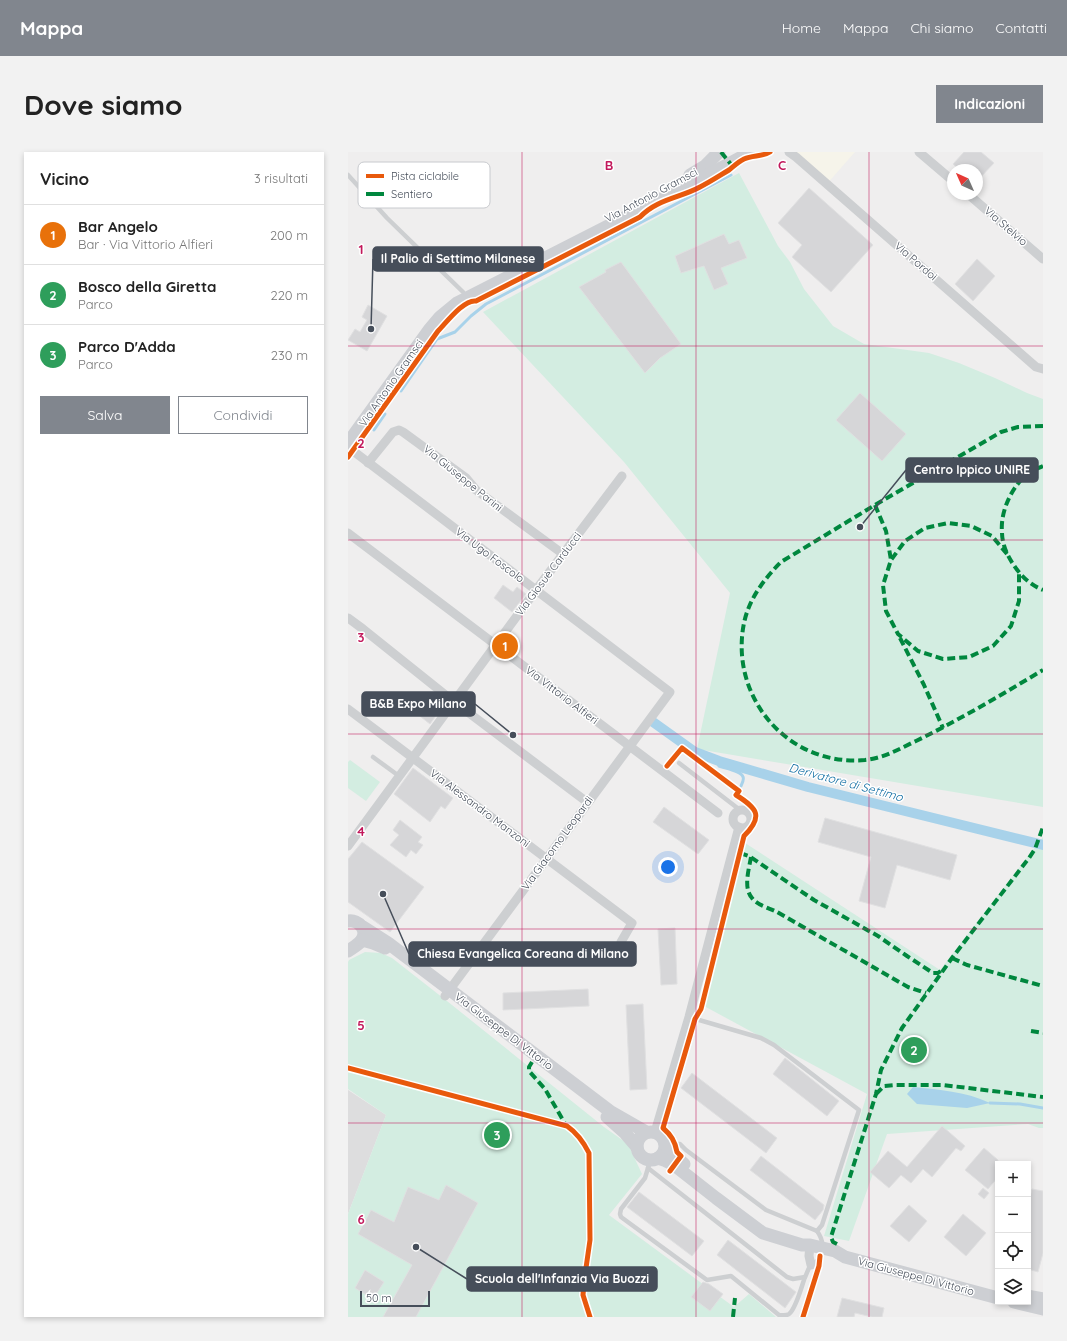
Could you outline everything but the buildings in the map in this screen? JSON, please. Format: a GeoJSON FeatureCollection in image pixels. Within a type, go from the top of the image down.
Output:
{"type":"FeatureCollection","features":[{"type":"Feature","properties":{"kind":"street","name":"Via Antonio Gramsci"},"geometry":{"type":"LineString","coordinates":[[348,431],[424,326],[444,306],[463,292],[696,172],[720,152]]}},
{"type":"Feature","properties":{"kind":"street","name":"Via Antonio Gramsci"},"geometry":{"type":"LineString","coordinates":[[348,443],[429,330],[440,317],[457,303],[710,174],[750,152]]}},
{"type":"Feature","properties":{"kind":"street","name":"Via Pordoi"},"geometry":{"type":"LineString","coordinates":[[789,152],[1036,367],[1043,369]]}},
{"type":"Feature","properties":{"kind":"street"},"geometry":{"type":"LineString","coordinates":[[920,152],[947,176]]}},
{"type":"Feature","properties":{"kind":"street","name":"Via Stelvio"},"geometry":{"type":"LineString","coordinates":[[975,200],[1043,259]]}},
{"type":"Feature","properties":{"kind":"street","name":"Via Giuseppe Parini"},"geometry":{"type":"LineString","coordinates":[[368,463],[393,432],[399,430],[466,478],[476,490],[563,554]]}},
{"type":"Feature","properties":{"kind":"street","name":"Via Ugo Foscolo"},"geometry":{"type":"LineString","coordinates":[[348,447],[670,692]]}},
{"type":"Feature","properties":{"kind":"street","name":"Via Giosuè Carducci"},"geometry":{"type":"LineString","coordinates":[[348,846],[495,644],[622,476]]}},
{"type":"Feature","properties":{"kind":"street","name":"Via Vittorio Alfieri"},"geometry":{"type":"LineString","coordinates":[[348,533],[718,813]]}},
{"type":"Feature","properties":{"kind":"street"},"geometry":{"type":"LineString","coordinates":[[348,618],[453,701],[587,802]]}},
{"type":"Feature","properties":{"kind":"street","name":"Via Giacomo Leopardi"},"geometry":{"type":"LineString","coordinates":[[447,993],[587,802],[670,692]]}},
{"type":"Feature","properties":{"kind":"street","name":"Via Alessandro Manzoni"},"geometry":{"type":"LineString","coordinates":[[348,709],[632,923],[620,942]]}},
{"type":"Feature","properties":{"kind":"street"},"geometry":{"type":"LineString","coordinates":[[740,810],[746,811],[749,814],[751,820],[746,827],[738,827],[733,822],[733,817],[736,812],[740,810]]}},
{"type":"Feature","properties":{"kind":"street"},"geometry":{"type":"LineString","coordinates":[[650,1132],[662,1136],[665,1144],[664,1151],[651,1162],[640,1155],[637,1142],[640,1137],[650,1132],[689,1018],[738,827]]}},
{"type":"Feature","properties":{"kind":"street","name":"Via Giuseppe Di Vittorio"},"geometry":{"type":"LineString","coordinates":[[353,933],[384,948],[611,1112],[650,1132]]}},
{"type":"Feature","properties":{"kind":"street","name":"Via Giuseppe Di Vittorio"},"geometry":{"type":"LineString","coordinates":[[447,993],[607,1117],[625,1133],[637,1147]]}},
{"type":"Feature","properties":{"kind":"street","name":"Via Giuseppe Di Vittorio"},"geometry":{"type":"LineString","coordinates":[[665,1144],[678,1160],[770,1228],[803,1240],[816,1247]]}},
{"type":"Feature","properties":{"kind":"street","name":"Via Giuseppe Di Vittorio"},"geometry":{"type":"LineString","coordinates":[[651,1162],[664,1160],[674,1165],[763,1233],[802,1246],[835,1251],[847,1250],[995,1290]]}},
{"type":"Feature","properties":{"kind":"street"},"geometry":{"type":"LineString","coordinates":[[811,1265],[809,1256],[816,1247]]}},
{"type":"Feature","properties":{"kind":"street","name":"Via Giuseppe Di Vittorio"},"geometry":{"type":"LineString","coordinates":[[835,1251],[845,1257],[995,1297]]}},
{"type":"Feature","properties":{"kind":"street"},"geometry":{"type":"LineString","coordinates":[[1031,1297],[1043,1299]]}},
{"type":"Feature","properties":{"kind":"street"},"geometry":{"type":"LineString","coordinates":[[1026,1305],[1043,1309]]}},
{"type":"Feature","properties":{"kind":"lane"},"geometry":{"type":"LineString","coordinates":[[348,174],[358,185]]}},
{"type":"Feature","properties":{"kind":"lane"},"geometry":{"type":"LineString","coordinates":[[378,208],[463,292]]}},
{"type":"Feature","properties":{"kind":"lane"},"geometry":{"type":"LineString","coordinates":[[373,757],[399,776]]}},
{"type":"Feature","properties":{"kind":"lane"},"geometry":{"type":"LineString","coordinates":[[679,763],[740,810]]}},
{"type":"Feature","properties":{"kind":"lane"},"geometry":{"type":"LineString","coordinates":[[689,1018],[761,1038],[774,1046],[859,1110],[822,1225],[817,1231]]}},
{"type":"Feature","properties":{"kind":"lane"},"geometry":{"type":"LineString","coordinates":[[665,1144],[680,1144],[766,1210],[817,1231],[822,1240],[816,1247]]}},
{"type":"Feature","properties":{"kind":"lane"},"geometry":{"type":"LineString","coordinates":[[805,1277],[792,1279],[787,1277],[651,1162],[645,1178],[621,1209],[621,1217],[707,1280],[731,1276],[779,1315],[789,1314],[793,1308],[811,1265]]}},
{"type":"Feature","properties":{"kind":"shaded area"},"geometry":{"type":"Polygon","coordinates":[[[788,152],[855,152],[826,185],[788,152]]]}},
{"type":"Feature","properties":{"kind":"shaded area"},"geometry":{"type":"Polygon","coordinates":[[[348,1090],[386,1115],[348,1214],[348,1090]]]}},
{"type":"Feature","properties":{"kind":"green space"},"geometry":{"type":"Polygon","coordinates":[[[739,173],[778,246],[790,262],[804,289],[833,326],[864,344],[929,353],[959,363],[1043,399],[1043,807],[697,749],[730,593],[624,462],[483,312],[739,173]]]}},
{"type":"Feature","properties":{"kind":"green space"},"geometry":{"type":"Polygon","coordinates":[[[350,760],[380,782],[366,801],[348,788],[348,762],[350,760]]]}},
{"type":"Feature","properties":{"kind":"green space"},"geometry":{"type":"Polygon","coordinates":[[[1043,837],[1043,1128],[1028,1124],[887,1134],[849,1241],[824,1236],[867,1094],[704,1006],[745,843],[940,970],[1043,837]]]}},
{"type":"Feature","properties":{"kind":"green space"},"geometry":{"type":"Polygon","coordinates":[[[365,952],[381,953],[392,958],[604,1127],[628,1144],[642,1174],[609,1215],[734,1307],[749,1294],[776,1317],[348,1317],[348,1214],[386,1115],[348,1089],[348,962],[349,960],[365,952]]]}},
{"type":"Feature","properties":{"kind":"green space"},"geometry":{"type":"Polygon","coordinates":[[[815,1271],[821,1272],[807,1317],[799,1317],[815,1271]]]}},
{"type":"Feature","properties":{"kind":"water"},"geometry":{"type":"Polygon","coordinates":[[[913,1087],[961,1093],[990,1103],[967,1108],[917,1104],[907,1094],[913,1087]]]}},
{"type":"Feature","properties":{"kind":"waterway"},"geometry":{"type":"LineString","coordinates":[[401,391],[437,339],[455,332],[486,304],[731,175]]}},
{"type":"Feature","properties":{"kind":"waterway"},"geometry":{"type":"LineString","coordinates":[[374,430],[385,414]]}},
{"type":"Feature","properties":{"kind":"waterway","name":"Derivatore di Settimo"},"geometry":{"type":"LineString","coordinates":[[653,722],[695,752],[719,761],[808,787],[1043,845]]}},
{"type":"Feature","properties":{"kind":"waterway"},"geometry":{"type":"LineString","coordinates":[[719,761],[719,766],[736,771],[742,775],[743,779],[741,786]]}},
{"type":"Feature","properties":{"kind":"waterway"},"geometry":{"type":"LineString","coordinates":[[990,1103],[1020,1104],[1043,1108]]}},
{"type":"Feature","properties":{"kind":"marked path"},"geometry":{"type":"LineString","coordinates":[[721,152],[733,167]]}},
{"type":"Feature","properties":{"kind":"marked path"},"geometry":{"type":"LineString","coordinates":[[1043,426],[1018,427],[1001,432],[875,505],[781,562],[763,582],[753,598],[744,623],[742,650],[746,677],[755,701],[770,722],[789,739],[812,752],[837,759],[865,760],[891,753],[964,716],[1043,670]]}},
{"type":"Feature","properties":{"kind":"marked path"},"geometry":{"type":"LineString","coordinates":[[1043,466],[1029,473],[1017,484],[1008,500],[1002,524],[1004,545],[1011,561],[1026,579],[1043,590]]}},
{"type":"Feature","properties":{"kind":"marked path"},"geometry":{"type":"LineString","coordinates":[[875,505],[886,531],[891,560]]}},
{"type":"Feature","properties":{"kind":"marked path"},"geometry":{"type":"LineString","coordinates":[[1007,554],[992,536],[971,526],[948,523],[925,528],[905,541],[891,560],[883,585],[886,611],[898,634],[918,651],[943,659],[969,657],[993,646],[1011,626],[1019,601],[1019,574]]}},
{"type":"Feature","properties":{"kind":"marked path"},"geometry":{"type":"LineString","coordinates":[[900,638],[924,685],[943,728]]}},
{"type":"Feature","properties":{"kind":"marked path"},"geometry":{"type":"LineString","coordinates":[[837,1244],[833,1242],[831,1237],[876,1094],[881,1070],[902,1028],[952,958],[1029,858],[1035,849],[1043,827]]}},
{"type":"Feature","properties":{"kind":"marked path"},"geometry":{"type":"LineString","coordinates":[[740,853],[749,856],[814,900],[878,936],[933,973],[938,973],[942,970]]}},
{"type":"Feature","properties":{"kind":"marked path"},"geometry":{"type":"LineString","coordinates":[[751,857],[747,884],[749,894],[757,903],[777,912],[908,987],[926,993]]}},
{"type":"Feature","properties":{"kind":"marked path"},"geometry":{"type":"LineString","coordinates":[[952,958],[967,965],[1043,986]]}},
{"type":"Feature","properties":{"kind":"marked path"},"geometry":{"type":"LineString","coordinates":[[1031,1031],[1043,1033]]}},
{"type":"Feature","properties":{"kind":"marked path"},"geometry":{"type":"LineString","coordinates":[[532,1062],[529,1067],[529,1071],[545,1089],[567,1127]]}},
{"type":"Feature","properties":{"kind":"marked path"},"geometry":{"type":"LineString","coordinates":[[876,1094],[884,1086],[943,1085],[1043,1097]]}},
{"type":"Feature","properties":{"kind":"marked path"},"geometry":{"type":"LineString","coordinates":[[733,1317],[735,1298]]}},
{"type":"Feature","properties":{"kind":"cycle path"},"geometry":{"type":"LineString","coordinates":[[348,457],[438,331],[450,317],[466,304],[471,301],[476,301],[640,217],[661,202],[704,185],[744,159],[764,155],[770,152]]}},
{"type":"Feature","properties":{"kind":"cycle path"},"geometry":{"type":"LineString","coordinates":[[667,766],[682,748],[739,791],[736,795],[753,808],[756,818],[744,836],[701,1009],[695,1019],[663,1128],[672,1138],[677,1152],[681,1156],[670,1171]]}},
{"type":"Feature","properties":{"kind":"cycle path"},"geometry":{"type":"LineString","coordinates":[[348,1068],[567,1126],[577,1134],[589,1153],[590,1240],[583,1295],[590,1317]]}},
{"type":"Feature","properties":{"kind":"cycle path"},"geometry":{"type":"LineString","coordinates":[[803,1317],[819,1266],[820,1256]]}},
{"type":"Feature","properties":{"kind":"place","name":"Il Palio di Settimo Milanese"},"geometry":{"type":"Point","coordinates":[371,329]}},
{"type":"Feature","properties":{"kind":"place","name":"Centro Ippico UNIRE"},"geometry":{"type":"Point","coordinates":[860,527]}},
{"type":"Feature","properties":{"kind":"place","name":"Bar Angelo"},"geometry":{"type":"Point","coordinates":[505,646]}},
{"type":"Feature","properties":{"kind":"place","name":"B&B Expo Milano"},"geometry":{"type":"Point","coordinates":[513,735]}},
{"type":"Feature","properties":{"kind":"place","name":"Chiesa Evangelica Coreana di Milano"},"geometry":{"type":"Point","coordinates":[383,894]}},
{"type":"Feature","properties":{"kind":"place","name":"Bosco della Giretta"},"geometry":{"type":"Point","coordinates":[914,1050]}},
{"type":"Feature","properties":{"kind":"place","name":"Parco D'Adda"},"geometry":{"type":"Point","coordinates":[497,1135]}},
{"type":"Feature","properties":{"kind":"place","name":"Scuola dell'Infanzia Via Buozzi"},"geometry":{"type":"Point","coordinates":[416,1247]}}]}
